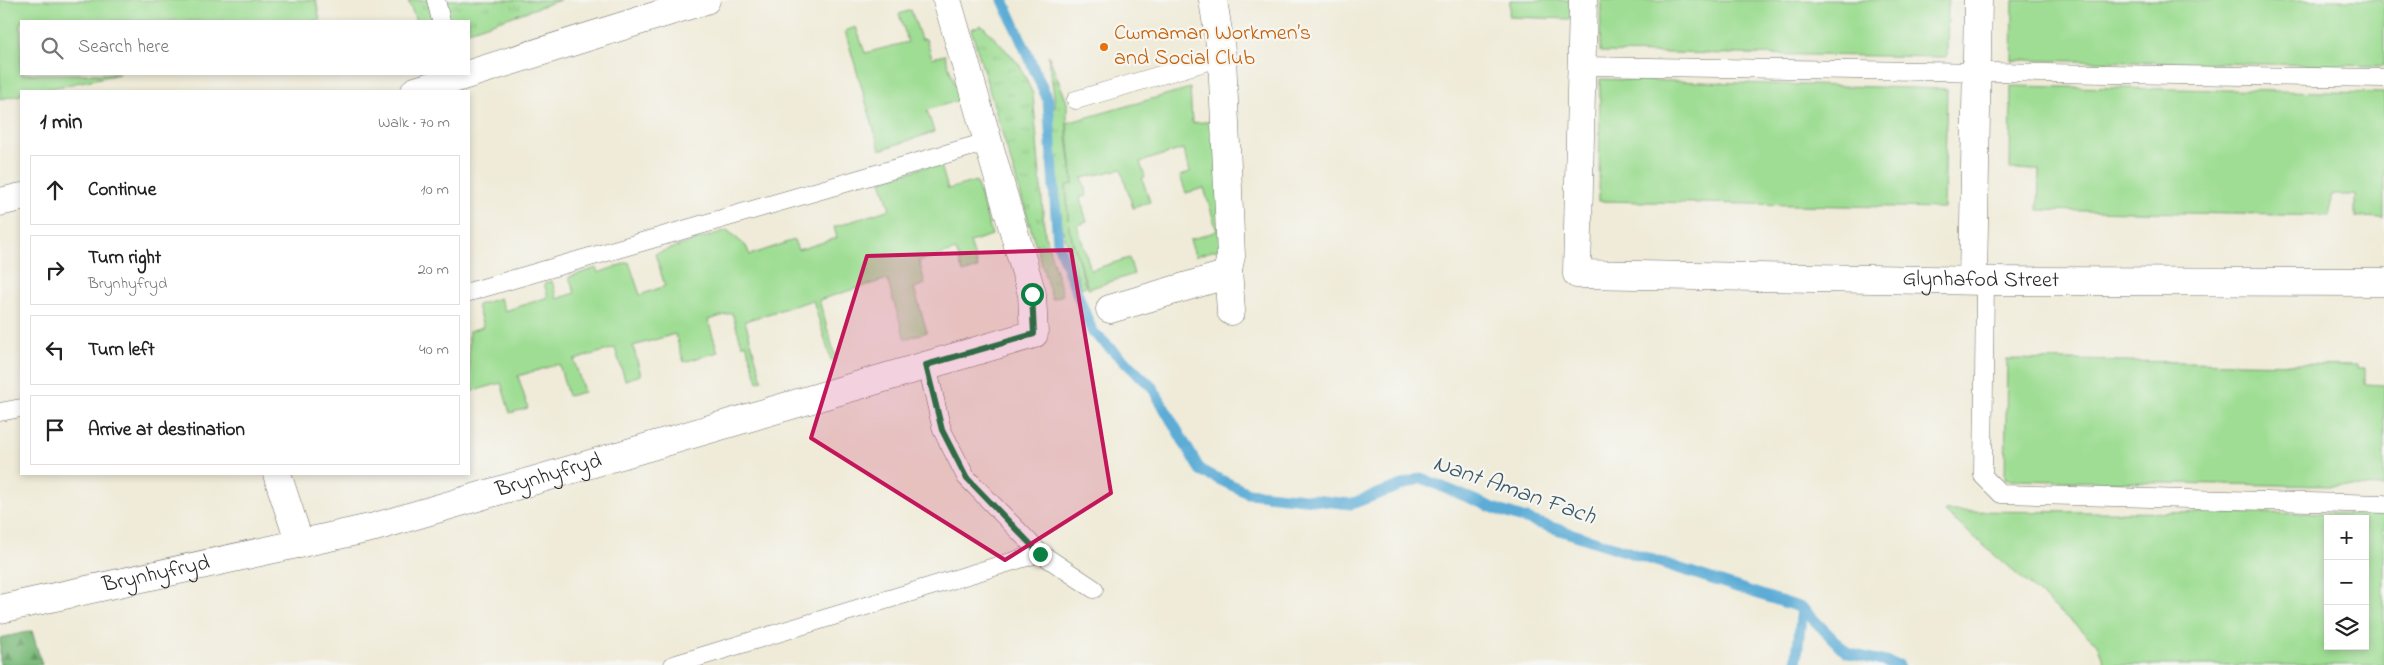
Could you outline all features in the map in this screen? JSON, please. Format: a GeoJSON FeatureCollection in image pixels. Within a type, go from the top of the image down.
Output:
{"type":"FeatureCollection","features":[{"type":"Feature","properties":{"kind":"street"},"geometry":{"type":"LineString","coordinates":[[470,72],[706,0]]}},
{"type":"Feature","properties":{"kind":"street"},"geometry":{"type":"LineString","coordinates":[[947,0],[987,142]]}},
{"type":"Feature","properties":{"kind":"street"},"geometry":{"type":"LineString","coordinates":[[1212,0],[1222,57],[1231,256],[1228,269],[1231,311]]}},
{"type":"Feature","properties":{"kind":"street"},"geometry":{"type":"LineString","coordinates":[[1581,66],[1583,0]]}},
{"type":"Feature","properties":{"kind":"street"},"geometry":{"type":"LineString","coordinates":[[1978,0],[1979,280]]}},
{"type":"Feature","properties":{"kind":"street","name":"Glynhafod Street"},"geometry":{"type":"LineString","coordinates":[[1581,66],[1577,274],[1979,280],[2384,282]]}},
{"type":"Feature","properties":{"kind":"street"},"geometry":{"type":"LineString","coordinates":[[418,90],[456,76]]}},
{"type":"Feature","properties":{"kind":"street","name":"Brynhyfryd"},"geometry":{"type":"LineString","coordinates":[[0,609],[375,527],[1034,334],[1032,294],[987,142]]}},
{"type":"Feature","properties":{"kind":"street"},"geometry":{"type":"LineString","coordinates":[[0,202],[20,197]]}},
{"type":"Feature","properties":{"kind":"street"},"geometry":{"type":"LineString","coordinates":[[1110,309],[1222,276],[1228,269]]}},
{"type":"Feature","properties":{"kind":"street"},"geometry":{"type":"LineString","coordinates":[[277,475],[300,544]]}},
{"type":"Feature","properties":{"kind":"lane"},"geometry":{"type":"LineString","coordinates":[[436,0],[441,20]]}},
{"type":"Feature","properties":{"kind":"lane"},"geometry":{"type":"LineString","coordinates":[[1076,100],[1222,57]]}},
{"type":"Feature","properties":{"kind":"lane"},"geometry":{"type":"LineString","coordinates":[[1581,66],[2384,78]]}},
{"type":"Feature","properties":{"kind":"lane"},"geometry":{"type":"LineString","coordinates":[[470,292],[987,142]]}},
{"type":"Feature","properties":{"kind":"lane"},"geometry":{"type":"LineString","coordinates":[[1979,280],[1983,476],[2000,494],[2384,504]]}},
{"type":"Feature","properties":{"kind":"lane"},"geometry":{"type":"LineString","coordinates":[[926,365],[942,430],[966,477],[1040,554],[1094,589]]}},
{"type":"Feature","properties":{"kind":"lane"},"geometry":{"type":"LineString","coordinates":[[0,412],[20,408]]}},
{"type":"Feature","properties":{"kind":"lane"},"geometry":{"type":"LineString","coordinates":[[673,665],[1040,554]]}},
{"type":"Feature","properties":{"kind":"highlighted area"},"geometry":{"type":"Polygon","coordinates":[[[1071,250],[1111,493],[1005,560],[811,438],[867,256],[1071,250]]]}},
{"type":"Feature","properties":{"kind":"green space"},"geometry":{"type":"Polygon","coordinates":[[[0,0],[316,0],[320,20],[20,20],[20,75],[114,75],[43,90],[20,90],[20,95],[0,99],[0,0]]]}},
{"type":"Feature","properties":{"kind":"green space"},"geometry":{"type":"Polygon","coordinates":[[[408,0],[560,0],[470,31],[470,20],[416,20],[408,0]]]}},
{"type":"Feature","properties":{"kind":"green space"},"geometry":{"type":"Polygon","coordinates":[[[1510,0],[1571,0],[1571,19],[1509,17],[1510,0]]]}},
{"type":"Feature","properties":{"kind":"green space"},"geometry":{"type":"Polygon","coordinates":[[[1601,0],[1948,0],[1947,57],[1600,52],[1601,0]]]}},
{"type":"Feature","properties":{"kind":"green space"},"geometry":{"type":"Polygon","coordinates":[[[2013,0],[2384,0],[2384,66],[2012,60],[2013,0]]]}},
{"type":"Feature","properties":{"kind":"green space"},"geometry":{"type":"Polygon","coordinates":[[[911,10],[921,39],[926,39],[932,58],[945,55],[960,100],[927,110],[934,132],[880,150],[845,31],[856,27],[865,53],[908,42],[899,14],[911,10]]]}},
{"type":"Feature","properties":{"kind":"green space"},"geometry":{"type":"Polygon","coordinates":[[[982,25],[1019,64],[1033,94],[1045,235],[1063,295],[1052,299],[971,29],[982,25]]]}},
{"type":"Feature","properties":{"kind":"green space"},"geometry":{"type":"Polygon","coordinates":[[[1048,55],[1067,102],[1067,136],[1073,185],[1066,185],[1069,229],[1086,286],[1081,288],[1062,227],[1052,116],[1055,103],[1048,55]]]}},
{"type":"Feature","properties":{"kind":"green space"},"geometry":{"type":"Polygon","coordinates":[[[1600,79],[1947,89],[1944,208],[1599,201],[1600,79]]]}},
{"type":"Feature","properties":{"kind":"green space"},"geometry":{"type":"Polygon","coordinates":[[[2011,86],[2384,93],[2384,218],[2355,217],[2355,195],[2331,195],[2330,216],[2038,210],[2039,170],[2010,169],[2011,86]]]}},
{"type":"Feature","properties":{"kind":"green space"},"geometry":{"type":"Polygon","coordinates":[[[1190,88],[1192,123],[1217,121],[1223,248],[1195,256],[1190,240],[1217,231],[1204,188],[1186,193],[1180,176],[1190,172],[1183,149],[1140,162],[1145,177],[1142,178],[1150,202],[1133,208],[1121,169],[1082,178],[1087,196],[1080,198],[1087,222],[1077,225],[1091,270],[1129,258],[1134,274],[1088,289],[1069,229],[1066,185],[1073,184],[1067,123],[1190,88]]]}},
{"type":"Feature","properties":{"kind":"green space"},"geometry":{"type":"Polygon","coordinates":[[[940,162],[948,189],[976,181],[992,235],[970,242],[978,268],[963,273],[956,250],[919,261],[925,284],[914,288],[927,332],[905,339],[887,279],[819,300],[836,359],[831,360],[813,300],[745,321],[762,380],[758,382],[746,344],[742,345],[732,313],[708,320],[718,352],[684,362],[675,334],[633,346],[641,375],[625,380],[615,348],[574,360],[584,392],[568,396],[559,364],[518,376],[528,408],[510,413],[501,383],[470,392],[470,331],[483,327],[477,305],[500,298],[505,311],[548,297],[544,283],[552,281],[557,299],[575,293],[569,277],[596,268],[598,273],[629,262],[640,295],[665,286],[655,254],[727,230],[746,246],[750,255],[794,240],[798,250],[837,238],[834,227],[890,209],[881,181],[940,162]]]}},
{"type":"Feature","properties":{"kind":"green space"},"geometry":{"type":"Polygon","coordinates":[[[2007,359],[2357,365],[2357,368],[2365,368],[2365,384],[2384,385],[2384,487],[2005,480],[2007,359]]]}},
{"type":"Feature","properties":{"kind":"green space"},"geometry":{"type":"Polygon","coordinates":[[[1944,511],[2384,514],[2384,665],[2105,665],[2097,644],[1944,511]]]}},
{"type":"Feature","properties":{"kind":"green space"},"geometry":{"type":"Polygon","coordinates":[[[32,631],[42,665],[0,665],[0,638],[32,631]]]}},
{"type":"Feature","properties":{"kind":"waterway","name":"Nant Aman Fach"},"geometry":{"type":"LineString","coordinates":[[1003,0],[1048,100],[1058,244],[1092,331],[1152,387],[1200,470],[1248,493],[1351,504],[1421,478],[1501,511],[1802,608],[1847,653],[1899,665]]}},
{"type":"Feature","properties":{"kind":"waterway"},"geometry":{"type":"LineString","coordinates":[[1796,665],[1802,608]]}},
{"type":"Feature","properties":{"kind":"place","name":"Cwmaman Workmen’s and Social Club"},"geometry":{"type":"Point","coordinates":[1104,47]}},
{"type":"Feature","properties":{"kind":"route"},"geometry":{"type":"LineString","coordinates":[[1032,294],[1034,334],[926,365],[942,430],[966,477],[999,509],[1040,554]]}}]}
